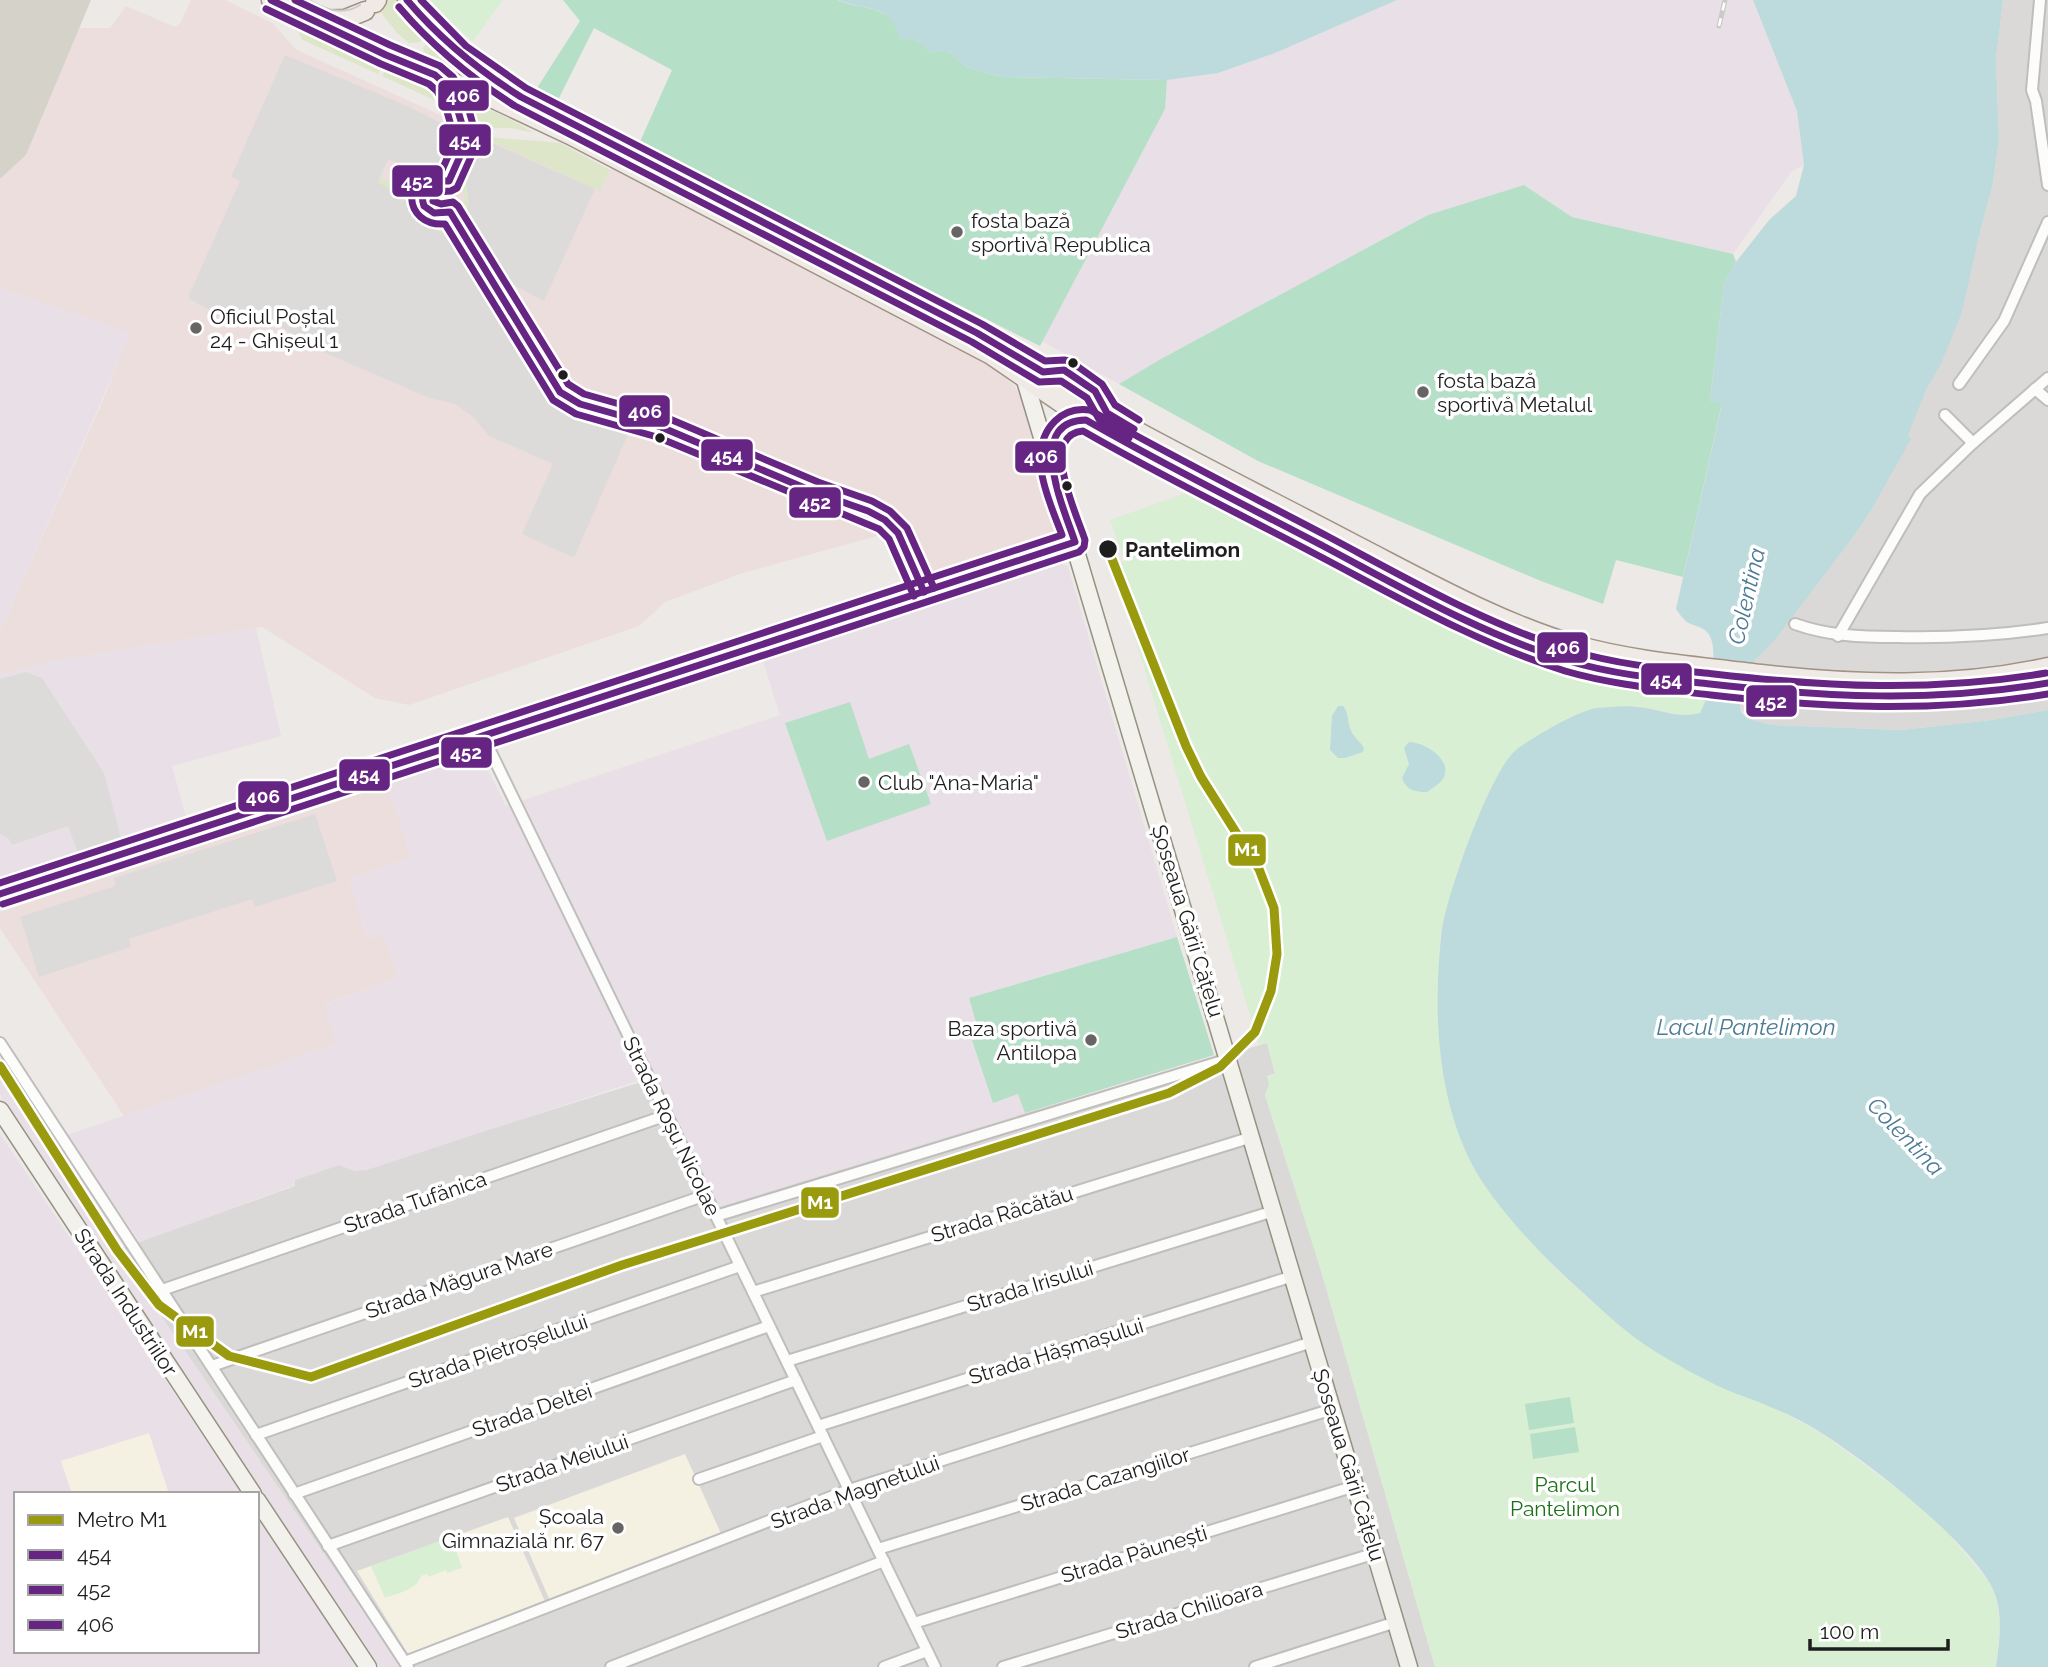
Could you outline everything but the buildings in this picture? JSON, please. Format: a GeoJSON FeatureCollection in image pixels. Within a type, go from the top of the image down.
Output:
{"type":"FeatureCollection","features":[{"type":"Feature","properties":{"kind":"main road"},"geometry":{"type":"LineString","coordinates":[[271,0],[386,55],[495,99],[570,135],[991,355],[1086,420],[1175,469],[1485,629],[1570,661],[1610,671],[1668,671],[1920,698],[1980,694],[2048,682]]}},
{"type":"Feature","properties":{"kind":"main road"},"geometry":{"type":"LineString","coordinates":[[407,0],[428,26],[488,78],[1013,354],[1137,430],[1494,615],[1576,645],[1668,671]]}},
{"type":"Feature","properties":{"kind":"main road"},"geometry":{"type":"LineString","coordinates":[[310,19],[345,19],[372,5]]}},
{"type":"Feature","properties":{"kind":"main road","name":"Șoseaua Gării Cățelu"},"geometry":{"type":"LineString","coordinates":[[1013,354],[1024,377],[1075,542],[1409,1667]]}},
{"type":"Feature","properties":{"kind":"main road"},"geometry":{"type":"LineString","coordinates":[[1024,377],[1043,372]]}},
{"type":"Feature","properties":{"kind":"main road"},"geometry":{"type":"LineString","coordinates":[[1051,464],[1055,443],[1064,425],[1072,419],[1086,420]]}},
{"type":"Feature","properties":{"kind":"main road"},"geometry":{"type":"LineString","coordinates":[[1857,690],[1968,680],[2048,667]]}},
{"type":"Feature","properties":{"kind":"main road","name":"Strada Industriilor"},"geometry":{"type":"LineString","coordinates":[[0,1110],[252,1492]]}},
{"type":"Feature","properties":{"kind":"main road"},"geometry":{"type":"LineString","coordinates":[[259,1503],[368,1667]]}},
{"type":"Feature","properties":{"kind":"street"},"geometry":{"type":"LineString","coordinates":[[2040,0],[2042,24],[2032,90],[2042,102],[2048,185]]}},
{"type":"Feature","properties":{"kind":"street"},"geometry":{"type":"LineString","coordinates":[[1959,384],[2004,321],[2048,222]]}},
{"type":"Feature","properties":{"kind":"street"},"geometry":{"type":"LineString","coordinates":[[1838,636],[1920,494],[1973,443],[2048,378]]}},
{"type":"Feature","properties":{"kind":"street"},"geometry":{"type":"LineString","coordinates":[[2035,389],[2048,400]]}},
{"type":"Feature","properties":{"kind":"street"},"geometry":{"type":"LineString","coordinates":[[1945,415],[1973,443]]}},
{"type":"Feature","properties":{"kind":"street"},"geometry":{"type":"LineString","coordinates":[[0,894],[1075,542]]}},
{"type":"Feature","properties":{"kind":"street"},"geometry":{"type":"LineString","coordinates":[[1795,624],[1838,636],[1943,638],[1996,636],[2048,628]]}},
{"type":"Feature","properties":{"kind":"street","name":"Strada Roșu Nicolae"},"geometry":{"type":"LineString","coordinates":[[483,736],[935,1667]]}},
{"type":"Feature","properties":{"kind":"street"},"geometry":{"type":"LineString","coordinates":[[0,1043],[407,1664]]}},
{"type":"Feature","properties":{"kind":"street"},"geometry":{"type":"LineString","coordinates":[[716,1216],[1229,1059]]}},
{"type":"Feature","properties":{"kind":"street","name":"Strada Tufănica"},"geometry":{"type":"LineString","coordinates":[[162,1290],[667,1115]]}},
{"type":"Feature","properties":{"kind":"street","name":"Strada Răcătău"},"geometry":{"type":"LineString","coordinates":[[753,1292],[1252,1137]]}},
{"type":"Feature","properties":{"kind":"street","name":"Strada Măgura Mare"},"geometry":{"type":"LineString","coordinates":[[212,1366],[706,1195]]}},
{"type":"Feature","properties":{"kind":"street","name":"Strada Irisului"},"geometry":{"type":"LineString","coordinates":[[786,1361],[1274,1211]]}},
{"type":"Feature","properties":{"kind":"street","name":"Strada Pietroșelului"},"geometry":{"type":"LineString","coordinates":[[256,1435],[740,1266]]}},
{"type":"Feature","properties":{"kind":"street","name":"Strada Hășmașului"},"geometry":{"type":"LineString","coordinates":[[699,1479],[820,1431],[1293,1276]]}},
{"type":"Feature","properties":{"kind":"street","name":"Strada Deltei"},"geometry":{"type":"LineString","coordinates":[[294,1494],[769,1326]]}},
{"type":"Feature","properties":{"kind":"street","name":"Strada Magnetului"},"geometry":{"type":"LineString","coordinates":[[407,1664],[849,1490],[1312,1342]]}},
{"type":"Feature","properties":{"kind":"street","name":"Strada Meiului"},"geometry":{"type":"LineString","coordinates":[[328,1546],[796,1380]]}},
{"type":"Feature","properties":{"kind":"street","name":"Strada Cazangiilor"},"geometry":{"type":"LineString","coordinates":[[878,1549],[1333,1409]]}},
{"type":"Feature","properties":{"kind":"street","name":"Strada Păunești"},"geometry":{"type":"LineString","coordinates":[[914,1623],[1355,1486]]}},
{"type":"Feature","properties":{"kind":"street","name":"Strada Chilioara"},"geometry":{"type":"LineString","coordinates":[[1003,1667],[1376,1553]]}},
{"type":"Feature","properties":{"kind":"street"},"geometry":{"type":"LineString","coordinates":[[611,1667],[884,1562]]}},
{"type":"Feature","properties":{"kind":"street"},"geometry":{"type":"LineString","coordinates":[[1255,1667],[1396,1622]]}},
{"type":"Feature","properties":{"kind":"street"},"geometry":{"type":"LineString","coordinates":[[884,1667],[927,1651]]}},
{"type":"Feature","properties":{"kind":"shaded area"},"geometry":{"type":"Polygon","coordinates":[[[0,0],[91,0],[26,155],[0,179],[0,0]]]}},
{"type":"Feature","properties":{"kind":"shaded area"},"geometry":{"type":"Polygon","coordinates":[[[191,0],[225,0],[272,23],[297,50],[601,188],[611,168],[992,366],[1014,385],[1021,398],[1066,538],[913,590],[893,535],[884,534],[743,573],[665,602],[639,626],[409,705],[375,698],[262,627],[52,661],[0,675],[0,632],[130,333],[0,288],[0,179],[26,155],[79,28],[110,28],[126,6],[175,27],[180,24],[191,0]]]}},
{"type":"Feature","properties":{"kind":"shaded area"},"geometry":{"type":"Polygon","coordinates":[[[1397,0],[1753,0],[1797,111],[1804,165],[1791,172],[1733,254],[1572,217],[1524,185],[1428,215],[1119,384],[1042,341],[1165,109],[1167,80],[1218,73],[1275,53],[1397,0]]]}},
{"type":"Feature","properties":{"kind":"shaded area"},"geometry":{"type":"Polygon","coordinates":[[[2003,0],[2048,0],[2048,710],[1992,720],[1901,730],[1773,725],[1748,719],[1740,707],[1746,675],[1754,661],[1774,640],[1854,536],[1911,438],[1907,436],[1927,388],[1978,240],[1993,183],[1999,140],[1996,59],[2003,0]]]}},
{"type":"Feature","properties":{"kind":"shaded area"},"geometry":{"type":"Polygon","coordinates":[[[285,55],[405,105],[449,127],[448,139],[452,141],[440,168],[435,166],[423,174],[388,159],[378,182],[403,198],[424,225],[452,237],[465,256],[483,245],[465,217],[469,200],[465,177],[480,145],[487,148],[490,142],[595,189],[544,301],[512,284],[503,304],[560,397],[580,411],[632,425],[574,558],[522,534],[553,464],[489,436],[473,417],[455,404],[427,397],[300,342],[287,330],[273,323],[255,318],[229,319],[189,299],[240,181],[231,177],[285,55]]]}},
{"type":"Feature","properties":{"kind":"shaded area"},"geometry":{"type":"Polygon","coordinates":[[[0,288],[131,333],[0,632],[0,288]]]}},
{"type":"Feature","properties":{"kind":"shaded area"},"geometry":{"type":"Polygon","coordinates":[[[1053,560],[1068,567],[1177,937],[969,998],[976,1022],[968,1024],[993,1102],[1019,1094],[1025,1113],[717,1207],[655,1075],[367,1170],[356,1171],[339,1165],[295,1180],[295,1185],[140,1242],[67,1135],[336,1044],[324,1005],[399,977],[383,934],[367,938],[349,879],[412,857],[387,785],[479,752],[506,806],[780,715],[762,658],[1053,560]]]}},
{"type":"Feature","properties":{"kind":"shaded area"},"geometry":{"type":"Polygon","coordinates":[[[256,628],[281,736],[172,766],[186,817],[0,877],[0,675],[52,661],[256,628]]]}},
{"type":"Feature","properties":{"kind":"shaded area"},"geometry":{"type":"Polygon","coordinates":[[[26,672],[42,678],[104,773],[121,838],[78,853],[68,826],[12,845],[9,839],[0,834],[0,679],[26,672]]]}},
{"type":"Feature","properties":{"kind":"shaded area"},"geometry":{"type":"Polygon","coordinates":[[[387,785],[412,857],[349,879],[367,938],[383,934],[399,977],[325,1004],[336,1044],[124,1116],[0,928],[0,912],[387,785]]]}},
{"type":"Feature","properties":{"kind":"shaded area"},"geometry":{"type":"Polygon","coordinates":[[[315,814],[337,881],[255,907],[252,899],[129,939],[131,947],[39,977],[20,917],[115,886],[114,878],[315,814]]]}},
{"type":"Feature","properties":{"kind":"shaded area"},"geometry":{"type":"Polygon","coordinates":[[[1267,1043],[1275,1073],[1265,1095],[1320,1267],[1435,1667],[401,1667],[116,1250],[295,1186],[294,1180],[339,1165],[356,1171],[641,1082],[655,1075],[718,1207],[1025,1113],[1267,1043]]]}},
{"type":"Feature","properties":{"kind":"shaded area"},"geometry":{"type":"Polygon","coordinates":[[[0,1060],[116,1250],[401,1667],[380,1667],[104,1255],[2,1099],[0,1060]]]}},
{"type":"Feature","properties":{"kind":"shaded area"},"geometry":{"type":"Polygon","coordinates":[[[0,1134],[241,1492],[14,1492],[14,1653],[259,1653],[259,1520],[358,1667],[0,1667],[0,1134]]]}},
{"type":"Feature","properties":{"kind":"shaded area"},"geometry":{"type":"Polygon","coordinates":[[[149,1433],[168,1492],[71,1492],[61,1461],[149,1433]]]}},
{"type":"Feature","properties":{"kind":"shaded area","name":"Școala Gimnazială nr. 67"},"geometry":{"type":"Polygon","coordinates":[[[685,1454],[723,1538],[551,1603],[514,1518],[685,1454]]]}},
{"type":"Feature","properties":{"kind":"shaded area"},"geometry":{"type":"Polygon","coordinates":[[[508,1517],[546,1604],[410,1657],[357,1571],[508,1517]]]}},
{"type":"Feature","properties":{"kind":"green space"},"geometry":{"type":"Polygon","coordinates":[[[386,0],[398,0],[400,11],[422,37],[420,42],[409,43],[397,33],[377,7],[386,0]]]}},
{"type":"Feature","properties":{"kind":"green space"},"geometry":{"type":"Polygon","coordinates":[[[431,0],[503,0],[473,41],[431,0]]]}},
{"type":"Feature","properties":{"kind":"green space","name":"fosta bază sportivă Republica"},"geometry":{"type":"Polygon","coordinates":[[[563,0],[838,0],[881,12],[896,22],[900,38],[917,41],[931,53],[941,50],[950,52],[966,67],[1001,77],[1167,80],[1165,109],[1040,346],[639,144],[672,70],[594,28],[558,100],[537,88],[580,21],[563,0]]]}},
{"type":"Feature","properties":{"kind":"green space"},"geometry":{"type":"Polygon","coordinates":[[[300,28],[382,66],[378,74],[303,40],[299,34],[300,28]]]}},
{"type":"Feature","properties":{"kind":"green space"},"geometry":{"type":"Polygon","coordinates":[[[431,39],[499,92],[457,73],[443,61],[424,52],[423,48],[431,39]]]}},
{"type":"Feature","properties":{"kind":"green space"},"geometry":{"type":"Polygon","coordinates":[[[386,68],[434,87],[443,93],[454,109],[382,76],[386,68]]]}},
{"type":"Feature","properties":{"kind":"green space"},"geometry":{"type":"Polygon","coordinates":[[[458,96],[534,133],[512,128],[495,128],[467,116],[458,96]]]}},
{"type":"Feature","properties":{"kind":"green space"},"geometry":{"type":"Polygon","coordinates":[[[487,137],[560,143],[610,170],[600,191],[496,143],[480,146],[466,185],[469,200],[465,213],[466,220],[483,245],[479,248],[460,216],[465,197],[459,180],[473,151],[481,140],[487,137]]]}},
{"type":"Feature","properties":{"kind":"green space"},"geometry":{"type":"Polygon","coordinates":[[[380,177],[408,192],[417,208],[431,221],[455,231],[470,253],[465,256],[452,237],[424,225],[416,218],[408,204],[377,182],[380,177]]]}},
{"type":"Feature","properties":{"kind":"green space"},"geometry":{"type":"Polygon","coordinates":[[[441,184],[450,188],[454,197],[450,206],[441,210],[432,206],[428,197],[432,188],[441,184]]]}},
{"type":"Feature","properties":{"kind":"green space","name":"fosta bază sportivă Metalul"},"geometry":{"type":"Polygon","coordinates":[[[1524,185],[1572,217],[1733,254],[1736,262],[1724,284],[1710,401],[1722,403],[1683,577],[1616,560],[1603,604],[1541,581],[1258,461],[1119,384],[1428,215],[1524,185]]]}},
{"type":"Feature","properties":{"kind":"green space","name":"Parcul Pantelimon"},"geometry":{"type":"Polygon","coordinates":[[[1189,492],[1201,500],[1212,494],[1615,679],[1708,692],[1707,701],[1700,713],[1686,716],[1637,706],[1594,709],[1567,718],[1489,792],[1458,873],[1441,931],[1440,1040],[1450,1104],[1479,1177],[1518,1227],[1559,1272],[1589,1299],[1654,1351],[1692,1372],[1773,1407],[1824,1435],[1908,1497],[1945,1530],[1989,1582],[1997,1598],[2000,1626],[1996,1667],[1435,1667],[1320,1267],[1265,1095],[1269,1086],[1267,1076],[1275,1073],[1267,1043],[1259,1044],[1113,566],[1125,561],[1110,520],[1189,492]]]}},
{"type":"Feature","properties":{"kind":"green space","name":"Club \"Ana-Maria\""},"geometry":{"type":"Polygon","coordinates":[[[850,702],[869,759],[909,744],[931,804],[827,841],[785,723],[850,702]]]}},
{"type":"Feature","properties":{"kind":"green space","name":"Baza sportivă Antilopa"},"geometry":{"type":"Polygon","coordinates":[[[1177,937],[1214,1055],[1025,1113],[1018,1094],[993,1103],[967,1025],[976,1022],[969,998],[1177,937]]]}},
{"type":"Feature","properties":{"kind":"green space"},"geometry":{"type":"Polygon","coordinates":[[[1570,1397],[1574,1423],[1529,1430],[1525,1404],[1570,1397]]]}},
{"type":"Feature","properties":{"kind":"green space"},"geometry":{"type":"Polygon","coordinates":[[[1575,1427],[1579,1452],[1533,1459],[1530,1434],[1575,1427]]]}},
{"type":"Feature","properties":{"kind":"green space"},"geometry":{"type":"Polygon","coordinates":[[[451,1537],[462,1568],[447,1573],[446,1570],[428,1577],[427,1574],[421,1576],[416,1585],[385,1598],[371,1566],[451,1537]]]}},
{"type":"Feature","properties":{"kind":"water"},"geometry":{"type":"Polygon","coordinates":[[[839,0],[1397,0],[1275,53],[1218,73],[1167,80],[1001,77],[966,67],[950,52],[941,50],[931,53],[917,41],[900,38],[896,27],[883,13],[839,0]]]}},
{"type":"Feature","properties":{"kind":"water","name":"Lacul Pantelimon"},"geometry":{"type":"Polygon","coordinates":[[[1753,0],[2003,0],[1996,59],[1999,140],[1993,183],[1962,312],[1908,435],[1911,439],[1872,509],[1774,641],[1754,661],[1746,675],[1740,707],[1748,719],[1773,725],[1901,730],[1992,720],[2048,710],[2048,1667],[1996,1667],[1999,1614],[1996,1597],[1986,1576],[1941,1526],[1880,1474],[1801,1421],[1716,1385],[1646,1345],[1607,1315],[1553,1265],[1525,1236],[1478,1175],[1464,1148],[1446,1090],[1438,1028],[1439,967],[1444,919],[1470,838],[1505,763],[1516,750],[1532,739],[1588,710],[1628,706],[1691,715],[1700,713],[1707,696],[1713,660],[1711,639],[1705,630],[1686,621],[1676,609],[1722,404],[1710,401],[1724,284],[1736,262],[1770,219],[1796,196],[1804,165],[1797,111],[1753,0]]]}},
{"type":"Feature","properties":{"kind":"water"},"geometry":{"type":"Polygon","coordinates":[[[1338,706],[1345,709],[1351,731],[1364,748],[1363,752],[1345,758],[1338,758],[1330,750],[1332,716],[1338,706]]]}},
{"type":"Feature","properties":{"kind":"water"},"geometry":{"type":"Polygon","coordinates":[[[1409,742],[1429,748],[1444,764],[1444,777],[1427,792],[1412,790],[1402,778],[1409,764],[1404,748],[1409,742]]]}},
{"type":"Feature","properties":{"kind":"tram line"},"geometry":{"type":"LineString","coordinates":[[309,0],[321,7],[341,11],[360,5]]}},
{"type":"Feature","properties":{"kind":"railway"},"geometry":{"type":"LineString","coordinates":[[1719,26],[1725,0]]}},
{"type":"Feature","properties":{"kind":"metro line","name":"M1"},"geometry":{"type":"LineString","coordinates":[[0,1066],[117,1250],[159,1305],[229,1356],[311,1377],[622,1265],[1169,1093],[1220,1067],[1255,1032],[1271,991],[1277,954],[1274,908],[1259,869],[1201,777],[1186,746],[1108,549]]}},
{"type":"Feature","properties":{"kind":"transit line","name":"454"},"geometry":{"type":"LineString","coordinates":[[271,0],[386,55],[435,75],[445,84],[456,104],[465,135],[465,145],[449,181],[432,181],[425,190],[422,199],[424,206],[434,213],[450,212],[560,392],[580,404],[661,427],[885,520],[898,533],[924,592]]}},
{"type":"Feature","properties":{"kind":"transit line","name":"406"},"geometry":{"type":"LineString","coordinates":[[295,0],[440,66],[453,77],[466,100],[476,135],[475,148],[457,188],[436,192],[433,201],[441,204],[453,202],[458,206],[568,384],[584,394],[665,417],[818,482],[872,501],[890,511],[907,528],[934,588]]}},
{"type":"Feature","properties":{"kind":"transit line","name":"454"},"geometry":{"type":"LineString","coordinates":[[407,0],[460,53],[521,97],[977,333],[1043,372],[1064,370],[1095,391],[1107,413],[1134,429]]}},
{"type":"Feature","properties":{"kind":"transit line","name":"406"},"geometry":{"type":"LineString","coordinates":[[421,0],[466,46],[526,88],[982,324],[1045,361],[1070,361],[1102,384],[1115,405],[1139,420]]}},
{"type":"Feature","properties":{"kind":"transit line","name":"452"},"geometry":{"type":"LineString","coordinates":[[399,7],[453,61],[515,106],[972,342],[1039,382],[1061,381],[1087,398],[1100,421],[1129,438]]}},
{"type":"Feature","properties":{"kind":"transit line","name":"452"},"geometry":{"type":"LineString","coordinates":[[266,9],[429,84],[437,91],[446,108],[454,143],[442,170],[428,172],[413,188],[414,208],[420,217],[431,223],[445,224],[553,400],[576,414],[657,437],[879,529],[889,539],[914,596]]}},
{"type":"Feature","properties":{"kind":"transit line","name":"406"},"geometry":{"type":"LineString","coordinates":[[0,883],[1062,535],[1042,477],[1041,447],[1046,433],[1055,421],[1080,409],[1090,410],[1448,600],[1510,628],[1590,656],[1679,670],[1839,684],[1962,683],[2046,673]]}},
{"type":"Feature","properties":{"kind":"transit line","name":"454"},"geometry":{"type":"LineString","coordinates":[[0,894],[1075,542],[1057,490],[1052,451],[1056,435],[1067,424],[1086,420],[1444,610],[1506,638],[1586,666],[1621,673],[1753,689],[1838,695],[1920,696],[2048,683]]}},
{"type":"Feature","properties":{"kind":"transit line","name":"452"},"geometry":{"type":"LineString","coordinates":[[3,904],[1079,552],[1084,547],[1085,540],[1069,496],[1062,461],[1063,446],[1070,436],[1083,431],[1441,620],[1502,648],[1565,671],[1601,680],[1656,688],[1796,703],[1921,706],[2048,694]]}},
{"type":"Feature","properties":{"kind":"place","name":"fosta bază sportivă Republica"},"geometry":{"type":"Point","coordinates":[957,232]}},
{"type":"Feature","properties":{"kind":"place","name":"Oficiul Poștal 24 - Ghișeul 1"},"geometry":{"type":"Point","coordinates":[196,328]}},
{"type":"Feature","properties":{"kind":"place","name":"fosta bază sportivă Metalul"},"geometry":{"type":"Point","coordinates":[1423,392]}},
{"type":"Feature","properties":{"kind":"place","name":"Pantelimon"},"geometry":{"type":"Point","coordinates":[1108,549]}},
{"type":"Feature","properties":{"kind":"place","name":"Club \"Ana-Maria\""},"geometry":{"type":"Point","coordinates":[864,782]}},
{"type":"Feature","properties":{"kind":"place","name":"Baza sportivă Antilopa"},"geometry":{"type":"Point","coordinates":[1091,1040]}},
{"type":"Feature","properties":{"kind":"place","name":"Școala Gimnazială nr. 67"},"geometry":{"type":"Point","coordinates":[618,1528]}},
{"type":"Feature","properties":{"kind":"water label","name":"Colentina"},"geometry":{"type":"Point","coordinates":[1746,596]}},
{"type":"Feature","properties":{"kind":"water label","name":"Colentina"},"geometry":{"type":"Point","coordinates":[1906,1136]}}]}
